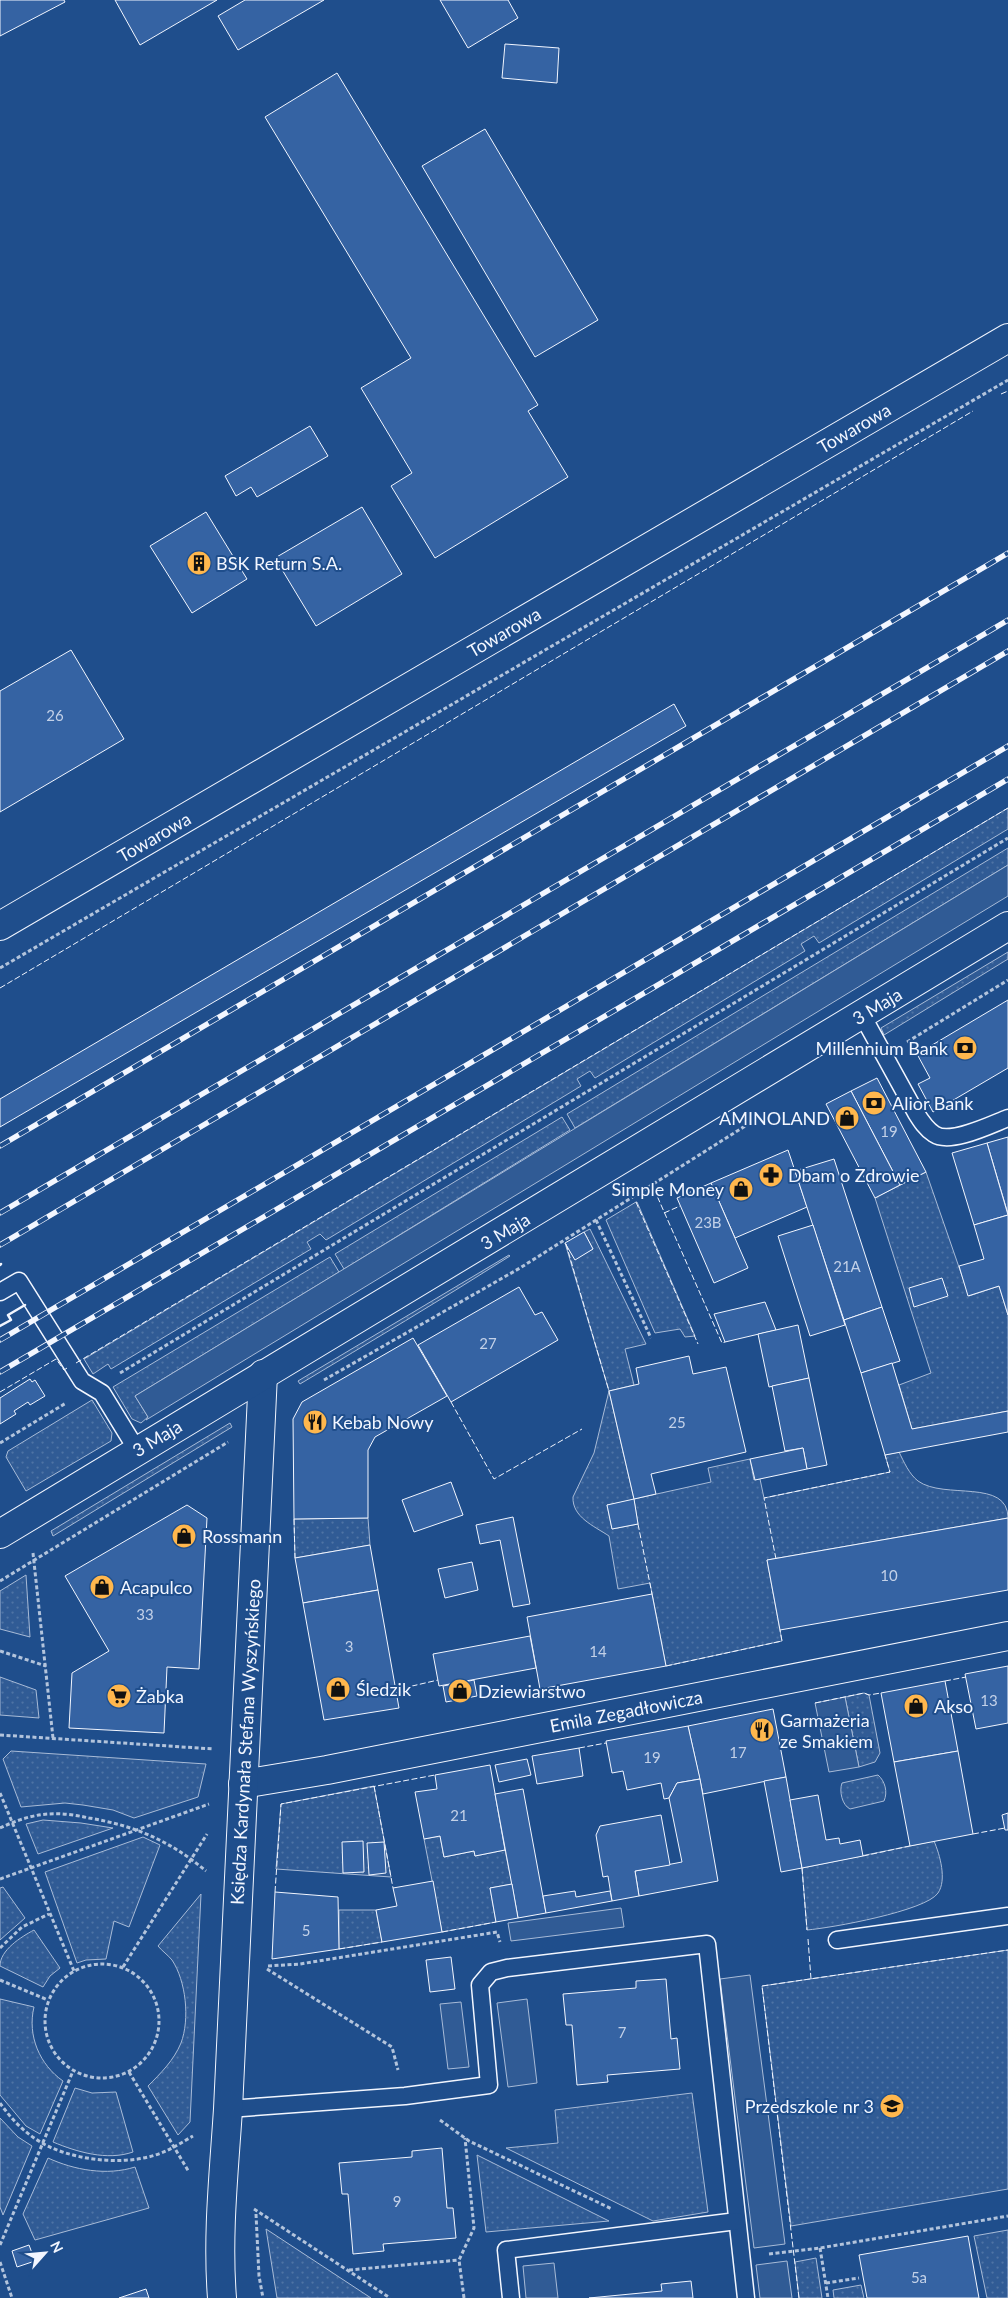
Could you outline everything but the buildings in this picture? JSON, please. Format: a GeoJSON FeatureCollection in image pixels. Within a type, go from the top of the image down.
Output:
{"type":"FeatureCollection","features":[{"type":"Feature","properties":{"kind":"street","name":"Towarowa"},"geometry":{"type":"LineString","coordinates":[[0,926],[1008,338]]}},
{"type":"Feature","properties":{"kind":"street","name":"3 Maja"},"geometry":{"type":"LineString","coordinates":[[0,1534],[1008,926]]}},
{"type":"Feature","properties":{"kind":"street","name":"Księdza Kardynała Stefana Wyszyńskiego"},"geometry":{"type":"LineString","coordinates":[[222,2298],[219,2262],[263,1374]]}},
{"type":"Feature","properties":{"kind":"street","name":"Emila Zegadłowicza"},"geometry":{"type":"LineString","coordinates":[[243,1784],[336,1768],[1008,1636]]}},
{"type":"Feature","properties":{"kind":"lane"},"geometry":{"type":"LineString","coordinates":[[862,1015],[916,1113],[926,1128],[935,1135],[947,1138],[958,1136],[1008,1118]]}},
{"type":"Feature","properties":{"kind":"lane"},"geometry":{"type":"LineString","coordinates":[[0,1292],[19,1281],[82,1381],[102,1394],[137,1450]]}},
{"type":"Feature","properties":{"kind":"lane"},"geometry":{"type":"LineString","coordinates":[[837,1940],[1008,1916]]}},
{"type":"Feature","properties":{"kind":"lane"},"geometry":{"type":"LineString","coordinates":[[228,2109],[405,2096],[490,2086],[480,1985],[491,1972],[507,1968],[707,1944],[746,2298]]}},
{"type":"Feature","properties":{"kind":"lane"},"geometry":{"type":"LineString","coordinates":[[511,2298],[506,2250],[737,2221]]}},
{"type":"Feature","properties":{"kind":"path"},"geometry":{"type":"LineString","coordinates":[[0,968],[1008,380]]}},
{"type":"Feature","properties":{"kind":"path"},"geometry":{"type":"LineString","coordinates":[[0,1443],[92,1387],[129,1368],[1008,838]]}},
{"type":"Feature","properties":{"kind":"path"},"geometry":{"type":"LineString","coordinates":[[880,1048],[900,1047],[1008,980]]}},
{"type":"Feature","properties":{"kind":"path"},"geometry":{"type":"LineString","coordinates":[[323,1381],[520,1268],[765,1114]]}},
{"type":"Feature","properties":{"kind":"path"},"geometry":{"type":"LineString","coordinates":[[596,1220],[651,1338]]}},
{"type":"Feature","properties":{"kind":"path"},"geometry":{"type":"LineString","coordinates":[[0,1581],[237,1436],[261,1436]]}},
{"type":"Feature","properties":{"kind":"path"},"geometry":{"type":"LineString","coordinates":[[35,1560],[53,1738]]}},
{"type":"Feature","properties":{"kind":"path"},"geometry":{"type":"LineString","coordinates":[[0,1651],[46,1666]]}},
{"type":"Feature","properties":{"kind":"path"},"geometry":{"type":"LineString","coordinates":[[0,1735],[217,1750]]}},
{"type":"Feature","properties":{"kind":"path"},"geometry":{"type":"LineString","coordinates":[[0,1794],[74,1971]]}},
{"type":"Feature","properties":{"kind":"path"},"geometry":{"type":"LineString","coordinates":[[0,1879],[216,1802]]}},
{"type":"Feature","properties":{"kind":"path"},"geometry":{"type":"LineString","coordinates":[[0,1828],[48,1814],[79,1816],[122,1823],[181,1851],[212,1876]]}},
{"type":"Feature","properties":{"kind":"path"},"geometry":{"type":"LineString","coordinates":[[123,1967],[210,1829]]}},
{"type":"Feature","properties":{"kind":"path"},"geometry":{"type":"LineString","coordinates":[[0,1948],[22,1927],[49,1914]]}},
{"type":"Feature","properties":{"kind":"path"},"geometry":{"type":"LineString","coordinates":[[507,1968],[497,1932],[300,1964],[263,1966],[392,2047],[405,2096],[464,2138],[653,2232]]}},
{"type":"Feature","properties":{"kind":"path"},"geometry":{"type":"LineString","coordinates":[[105,1963],[123,1967],[140,1978],[153,1993],[159,2012],[159,2032],[152,2051],[138,2066],[129,2072],[120,2076],[101,2079],[81,2075],[65,2066],[53,2052],[46,2036],[44,2018],[48,2000],[57,1984],[74,1971],[87,1965],[105,1963]]}},
{"type":"Feature","properties":{"kind":"path"},"geometry":{"type":"LineString","coordinates":[[0,1980],[48,2000]]}},
{"type":"Feature","properties":{"kind":"path"},"geometry":{"type":"LineString","coordinates":[[0,2245],[74,2071]]}},
{"type":"Feature","properties":{"kind":"path"},"geometry":{"type":"LineString","coordinates":[[129,2072],[192,2176]]}},
{"type":"Feature","properties":{"kind":"path"},"geometry":{"type":"LineString","coordinates":[[0,2104],[21,2128],[52,2148],[79,2156],[112,2161],[166,2152],[193,2136],[196,2132]]}},
{"type":"Feature","properties":{"kind":"path"},"geometry":{"type":"LineString","coordinates":[[464,2138],[474,2228],[459,2260],[464,2298]]}},
{"type":"Feature","properties":{"kind":"path"},"geometry":{"type":"LineString","coordinates":[[224,2186],[256,2210],[390,2298]]}},
{"type":"Feature","properties":{"kind":"path"},"geometry":{"type":"LineString","coordinates":[[256,2201],[259,2276],[263,2298]]}},
{"type":"Feature","properties":{"kind":"path"},"geometry":{"type":"LineString","coordinates":[[741,2258],[820,2248],[1008,2216]]}},
{"type":"Feature","properties":{"kind":"path"},"geometry":{"type":"LineString","coordinates":[[820,2248],[828,2298]]}},
{"type":"Feature","properties":{"kind":"path"},"geometry":{"type":"LineString","coordinates":[[348,2270],[459,2260]]}},
{"type":"Feature","properties":{"kind":"path"},"geometry":{"type":"LineString","coordinates":[[0,2262],[12,2298]]}},
{"type":"Feature","properties":{"kind":"path"},"geometry":{"type":"LineString","coordinates":[[826,2283],[859,2278]]}},
{"type":"Feature","properties":{"kind":"shaded area"},"geometry":{"type":"Polygon","coordinates":[[[1008,808],[1008,829],[819,943],[814,936],[801,944],[805,951],[595,1078],[590,1071],[577,1079],[581,1086],[326,1240],[320,1234],[307,1242],[311,1249],[111,1369],[108,1364],[93,1374],[84,1359],[1008,808]]]}},
{"type":"Feature","properties":{"kind":"shaded area"},"geometry":{"type":"Polygon","coordinates":[[[1008,848],[1008,865],[575,1128],[567,1114],[1008,848]]]}},
{"type":"Feature","properties":{"kind":"shaded area"},"geometry":{"type":"Polygon","coordinates":[[[1008,865],[1008,896],[146,1420],[148,1417],[135,1396],[1008,865]]]}},
{"type":"Feature","properties":{"kind":"shaded area"},"geometry":{"type":"Polygon","coordinates":[[[1008,952],[1008,959],[884,1035],[881,1028],[1008,952]]]}},
{"type":"Feature","properties":{"kind":"shaded area"},"geometry":{"type":"Polygon","coordinates":[[[562,1117],[570,1130],[344,1269],[335,1254],[562,1117]]]}},
{"type":"Feature","properties":{"kind":"shaded area"},"geometry":{"type":"Polygon","coordinates":[[[926,1172],[969,1296],[999,1286],[1008,1315],[1008,1411],[912,1429],[899,1385],[931,1373],[875,1198],[926,1172]]]}},
{"type":"Feature","properties":{"kind":"shaded area"},"geometry":{"type":"Polygon","coordinates":[[[636,1202],[695,1336],[685,1337],[680,1329],[655,1333],[606,1220],[636,1202]]]}},
{"type":"Feature","properties":{"kind":"shaded area"},"geometry":{"type":"Polygon","coordinates":[[[590,1229],[646,1344],[625,1349],[634,1385],[609,1391],[565,1243],[575,1259],[593,1249],[584,1232],[590,1229]]]}},
{"type":"Feature","properties":{"kind":"shaded area"},"geometry":{"type":"Polygon","coordinates":[[[509,1255],[458,1289],[300,1384],[298,1381],[509,1255]]]}},
{"type":"Feature","properties":{"kind":"shaded area"},"geometry":{"type":"Polygon","coordinates":[[[330,1257],[339,1272],[135,1396],[148,1417],[141,1423],[132,1419],[113,1387],[330,1257]]]}},
{"type":"Feature","properties":{"kind":"shaded area"},"geometry":{"type":"Polygon","coordinates":[[[609,1391],[634,1499],[711,1482],[708,1468],[750,1459],[754,1480],[760,1479],[764,1498],[890,1472],[885,1455],[899,1452],[909,1471],[918,1481],[943,1489],[986,1494],[998,1498],[1005,1506],[1008,1518],[767,1560],[782,1641],[666,1666],[650,1583],[618,1589],[609,1536],[591,1525],[576,1510],[573,1497],[594,1453],[609,1391]],[[634,1500],[607,1505],[612,1529],[638,1524],[634,1500]]]}},
{"type":"Feature","properties":{"kind":"shaded area"},"geometry":{"type":"Polygon","coordinates":[[[92,1400],[112,1433],[111,1441],[26,1491],[6,1457],[8,1451],[92,1400]]]}},
{"type":"Feature","properties":{"kind":"shaded area"},"geometry":{"type":"Polygon","coordinates":[[[230,1423],[232,1427],[53,1536],[51,1531],[230,1423]]]}},
{"type":"Feature","properties":{"kind":"shaded area"},"geometry":{"type":"Polygon","coordinates":[[[368,1518],[370,1545],[295,1558],[294,1519],[368,1518]]]}},
{"type":"Feature","properties":{"kind":"shaded area"},"geometry":{"type":"Polygon","coordinates":[[[26,1575],[30,1637],[0,1629],[0,1591],[26,1575]]]}},
{"type":"Feature","properties":{"kind":"shaded area"},"geometry":{"type":"Polygon","coordinates":[[[0,1677],[36,1690],[39,1718],[0,1715],[0,1677]]]}},
{"type":"Feature","properties":{"kind":"shaded area"},"geometry":{"type":"Polygon","coordinates":[[[864,1693],[869,1695],[880,1753],[875,1762],[859,1767],[845,1697],[864,1693]]]}},
{"type":"Feature","properties":{"kind":"shaded area"},"geometry":{"type":"Polygon","coordinates":[[[845,1697],[859,1767],[829,1772],[815,1703],[845,1697]]]}},
{"type":"Feature","properties":{"kind":"shaded area"},"geometry":{"type":"Polygon","coordinates":[[[11,1751],[206,1764],[198,1797],[134,1818],[113,1810],[65,1803],[21,1807],[3,1759],[11,1751]]]}},
{"type":"Feature","properties":{"kind":"shaded area"},"geometry":{"type":"Polygon","coordinates":[[[878,1775],[885,1787],[884,1801],[850,1809],[847,1807],[842,1797],[842,1783],[878,1775]]]}},
{"type":"Feature","properties":{"kind":"shaded area"},"geometry":{"type":"Polygon","coordinates":[[[374,1786],[391,1877],[276,1869],[281,1804],[374,1786]]]}},
{"type":"Feature","properties":{"kind":"shaded area"},"geometry":{"type":"Polygon","coordinates":[[[43,1820],[113,1828],[38,1854],[26,1824],[43,1820]]]}},
{"type":"Feature","properties":{"kind":"shaded area"},"geometry":{"type":"Polygon","coordinates":[[[440,1836],[444,1857],[474,1851],[475,1856],[505,1850],[512,1884],[490,1888],[496,1922],[442,1932],[424,1839],[440,1836]]]}},
{"type":"Feature","properties":{"kind":"shaded area"},"geometry":{"type":"Polygon","coordinates":[[[143,1837],[160,1845],[129,1927],[114,1921],[106,1959],[86,1960],[77,1963],[45,1872],[143,1837]]]}},
{"type":"Feature","properties":{"kind":"shaded area"},"geometry":{"type":"Polygon","coordinates":[[[934,1841],[940,1860],[942,1881],[938,1893],[930,1900],[877,1918],[807,1930],[802,1868],[934,1841]]]}},
{"type":"Feature","properties":{"kind":"shaded area"},"geometry":{"type":"Polygon","coordinates":[[[3,1887],[25,1918],[0,1940],[0,1888],[3,1887]]]}},
{"type":"Feature","properties":{"kind":"shaded area"},"geometry":{"type":"Polygon","coordinates":[[[201,1894],[190,2122],[178,2135],[148,2086],[175,2055],[184,2033],[186,2012],[181,1978],[172,1960],[158,1946],[201,1894]]]}},
{"type":"Feature","properties":{"kind":"shaded area"},"geometry":{"type":"Polygon","coordinates":[[[621,1908],[624,1927],[511,1941],[508,1923],[621,1908]]]}},
{"type":"Feature","properties":{"kind":"shaded area"},"geometry":{"type":"Polygon","coordinates":[[[339,1910],[376,1910],[382,1942],[339,1949],[339,1910]]]}},
{"type":"Feature","properties":{"kind":"shaded area"},"geometry":{"type":"Polygon","coordinates":[[[34,1930],[60,1968],[50,1976],[43,1987],[0,1966],[7,1949],[34,1930]]]}},
{"type":"Feature","properties":{"kind":"shaded area","name":"Przedszkole nr 3"},"geometry":{"type":"Polygon","coordinates":[[[1008,1950],[1008,2189],[791,2226],[762,1986],[1008,1950]]]}},
{"type":"Feature","properties":{"kind":"shaded area"},"geometry":{"type":"Polygon","coordinates":[[[750,1975],[785,2244],[754,2248],[720,1979],[750,1975]]]}},
{"type":"Feature","properties":{"kind":"shaded area"},"geometry":{"type":"Polygon","coordinates":[[[0,1999],[34,2007],[32,2029],[37,2049],[48,2067],[63,2081],[40,2134],[26,2126],[0,2095],[0,1999]]]}},
{"type":"Feature","properties":{"kind":"shaded area"},"geometry":{"type":"Polygon","coordinates":[[[527,1999],[537,2083],[508,2087],[497,2003],[527,1999]]]}},
{"type":"Feature","properties":{"kind":"shaded area"},"geometry":{"type":"Polygon","coordinates":[[[461,2002],[469,2067],[448,2069],[440,2004],[461,2002]]]}},
{"type":"Feature","properties":{"kind":"shaded area"},"geometry":{"type":"Polygon","coordinates":[[[75,2088],[92,2093],[116,2092],[133,2152],[113,2156],[92,2154],[53,2142],[75,2088]]]}},
{"type":"Feature","properties":{"kind":"shaded area"},"geometry":{"type":"Polygon","coordinates":[[[692,2093],[708,2212],[653,2221],[506,2148],[558,2143],[555,2110],[692,2093]]]}},
{"type":"Feature","properties":{"kind":"shaded area"},"geometry":{"type":"Polygon","coordinates":[[[0,2118],[18,2137],[32,2146],[3,2215],[0,2207],[0,2118]]]}},
{"type":"Feature","properties":{"kind":"shaded area"},"geometry":{"type":"Polygon","coordinates":[[[477,2155],[609,2221],[486,2232],[477,2155]]]}},
{"type":"Feature","properties":{"kind":"shaded area"},"geometry":{"type":"Polygon","coordinates":[[[48,2158],[69,2166],[91,2170],[113,2171],[135,2167],[149,2208],[35,2240],[23,2214],[48,2158]]]}},
{"type":"Feature","properties":{"kind":"shaded area"},"geometry":{"type":"Polygon","coordinates":[[[266,2229],[371,2298],[277,2298],[266,2229]]]}},
{"type":"Feature","properties":{"kind":"shaded area"},"geometry":{"type":"Polygon","coordinates":[[[1008,2230],[1008,2298],[987,2298],[974,2236],[1008,2230]]]}},
{"type":"Feature","properties":{"kind":"shaded area"},"geometry":{"type":"Polygon","coordinates":[[[816,2258],[822,2298],[799,2298],[795,2262],[816,2258]]]}},
{"type":"Feature","properties":{"kind":"shaded area"},"geometry":{"type":"Polygon","coordinates":[[[787,2261],[792,2298],[760,2298],[756,2265],[787,2261]]]}},
{"type":"Feature","properties":{"kind":"shaded area"},"geometry":{"type":"Polygon","coordinates":[[[554,2263],[558,2298],[526,2298],[523,2266],[554,2263]]]}},
{"type":"Feature","properties":{"kind":"shaded area"},"geometry":{"type":"Polygon","coordinates":[[[861,2285],[864,2298],[834,2298],[833,2290],[861,2285]]]}},
{"type":"Feature","properties":{"kind":"railway"},"geometry":{"type":"LineString","coordinates":[[0,1146],[1008,553]]}},
{"type":"Feature","properties":{"kind":"railway"},"geometry":{"type":"LineString","coordinates":[[0,1213],[1008,620]]}},
{"type":"Feature","properties":{"kind":"railway"},"geometry":{"type":"LineString","coordinates":[[0,1245],[1008,651]]}},
{"type":"Feature","properties":{"kind":"railway"},"geometry":{"type":"LineString","coordinates":[[0,1340],[1008,746]]}},
{"type":"Feature","properties":{"kind":"railway"},"geometry":{"type":"LineString","coordinates":[[0,1372],[1008,779]]}},
{"type":"Feature","properties":{"kind":"fence"},"geometry":{"type":"LineString","coordinates":[[1001,394],[1008,391]]}},
{"type":"Feature","properties":{"kind":"fence"},"geometry":{"type":"LineString","coordinates":[[0,988],[973,411]]}},
{"type":"Feature","properties":{"kind":"fence"},"geometry":{"type":"LineString","coordinates":[[76,1363],[1008,808]]}},
{"type":"Feature","properties":{"kind":"fence"},"geometry":{"type":"LineString","coordinates":[[654,1189],[722,1343],[725,1342]]}},
{"type":"Feature","properties":{"kind":"fence"},"geometry":{"type":"LineString","coordinates":[[636,1202],[698,1344]]}},
{"type":"Feature","properties":{"kind":"fence"},"geometry":{"type":"LineString","coordinates":[[664,1213],[680,1206]]}},
{"type":"Feature","properties":{"kind":"fence"},"geometry":{"type":"LineString","coordinates":[[566,1244],[609,1391]]}},
{"type":"Feature","properties":{"kind":"fence"},"geometry":{"type":"LineString","coordinates":[[0,1392],[56,1359],[64,1370],[67,1368]]}},
{"type":"Feature","properties":{"kind":"fence"},"geometry":{"type":"LineString","coordinates":[[451,1402],[494,1479],[582,1429]]}},
{"type":"Feature","properties":{"kind":"fence"},"geometry":{"type":"LineString","coordinates":[[776,1559],[764,1498],[890,1472],[885,1455]]}},
{"type":"Feature","properties":{"kind":"fence"},"geometry":{"type":"LineString","coordinates":[[294,1519],[295,1558]]}},
{"type":"Feature","properties":{"kind":"fence"},"geometry":{"type":"LineString","coordinates":[[638,1524],[652,1594]]}},
{"type":"Feature","properties":{"kind":"fence"},"geometry":{"type":"LineString","coordinates":[[666,1666],[782,1641],[780,1630]]}},
{"type":"Feature","properties":{"kind":"fence"},"geometry":{"type":"LineString","coordinates":[[945,1681],[966,1677]]}},
{"type":"Feature","properties":{"kind":"fence"},"geometry":{"type":"LineString","coordinates":[[395,1690],[438,1680]]}},
{"type":"Feature","properties":{"kind":"fence"},"geometry":{"type":"LineString","coordinates":[[815,1703],[864,1693],[869,1695],[881,1693]]}},
{"type":"Feature","properties":{"kind":"fence"},"geometry":{"type":"LineString","coordinates":[[579,1748],[606,1743]]}},
{"type":"Feature","properties":{"kind":"fence"},"geometry":{"type":"LineString","coordinates":[[275,1892],[281,1804],[435,1775]]}},
{"type":"Feature","properties":{"kind":"fence"},"geometry":{"type":"LineString","coordinates":[[374,1786],[393,1888]]}},
{"type":"Feature","properties":{"kind":"fence"},"geometry":{"type":"LineString","coordinates":[[973,1834],[1005,1828]]}},
{"type":"Feature","properties":{"kind":"fence"},"geometry":{"type":"LineString","coordinates":[[863,1856],[910,1846]]}},
{"type":"Feature","properties":{"kind":"fence"},"geometry":{"type":"LineString","coordinates":[[802,1868],[807,1930]]}},
{"type":"Feature","properties":{"kind":"fence"},"geometry":{"type":"LineString","coordinates":[[442,1932],[496,1922]]}},
{"type":"Feature","properties":{"kind":"fence"},"geometry":{"type":"LineString","coordinates":[[808,1939],[811,1979]]}},
{"type":"Feature","properties":{"kind":"fence"},"geometry":{"type":"LineString","coordinates":[[339,1949],[382,1942]]}},
{"type":"Feature","properties":{"kind":"fence"},"geometry":{"type":"LineString","coordinates":[[799,2298],[762,1986],[1008,1950]]}},
{"type":"Feature","properties":{"kind":"wall"},"geometry":{"type":"LineString","coordinates":[[0,1326],[11,1320],[8,1315],[25,1305]]}},
{"type":"Feature","properties":{"kind":"place","name":"BSK Return S.A."},"geometry":{"type":"Point","coordinates":[199,563]}},
{"type":"Feature","properties":{"kind":"place","name":"Millennium Bank"},"geometry":{"type":"Point","coordinates":[965,1048]}},
{"type":"Feature","properties":{"kind":"place","name":"Alior Bank"},"geometry":{"type":"Point","coordinates":[874,1103]}},
{"type":"Feature","properties":{"kind":"place","name":"AMINOLAND"},"geometry":{"type":"Point","coordinates":[847,1118]}},
{"type":"Feature","properties":{"kind":"place","name":"Dbam o Zdrowie"},"geometry":{"type":"Point","coordinates":[771,1175]}},
{"type":"Feature","properties":{"kind":"place","name":"Simple Money"},"geometry":{"type":"Point","coordinates":[741,1189]}},
{"type":"Feature","properties":{"kind":"place","name":"Kebab Nowy"},"geometry":{"type":"Point","coordinates":[315,1422]}},
{"type":"Feature","properties":{"kind":"place","name":"Rossmann"},"geometry":{"type":"Point","coordinates":[184,1536]}},
{"type":"Feature","properties":{"kind":"place","name":"Acapulco"},"geometry":{"type":"Point","coordinates":[102,1587]}},
{"type":"Feature","properties":{"kind":"place","name":"Śledzik"},"geometry":{"type":"Point","coordinates":[338,1689]}},
{"type":"Feature","properties":{"kind":"place","name":"Dziewiarstwo"},"geometry":{"type":"Point","coordinates":[460,1691]}},
{"type":"Feature","properties":{"kind":"place","name":"Żabka"},"geometry":{"type":"Point","coordinates":[119,1696]}},
{"type":"Feature","properties":{"kind":"place","name":"Akso"},"geometry":{"type":"Point","coordinates":[916,1706]}},
{"type":"Feature","properties":{"kind":"place","name":"Garmażeria ze Smakiem"},"geometry":{"type":"Point","coordinates":[762,1730]}},
{"type":"Feature","properties":{"kind":"place","name":"Przedszkole nr 3"},"geometry":{"type":"Point","coordinates":[892,2106]}}]}
